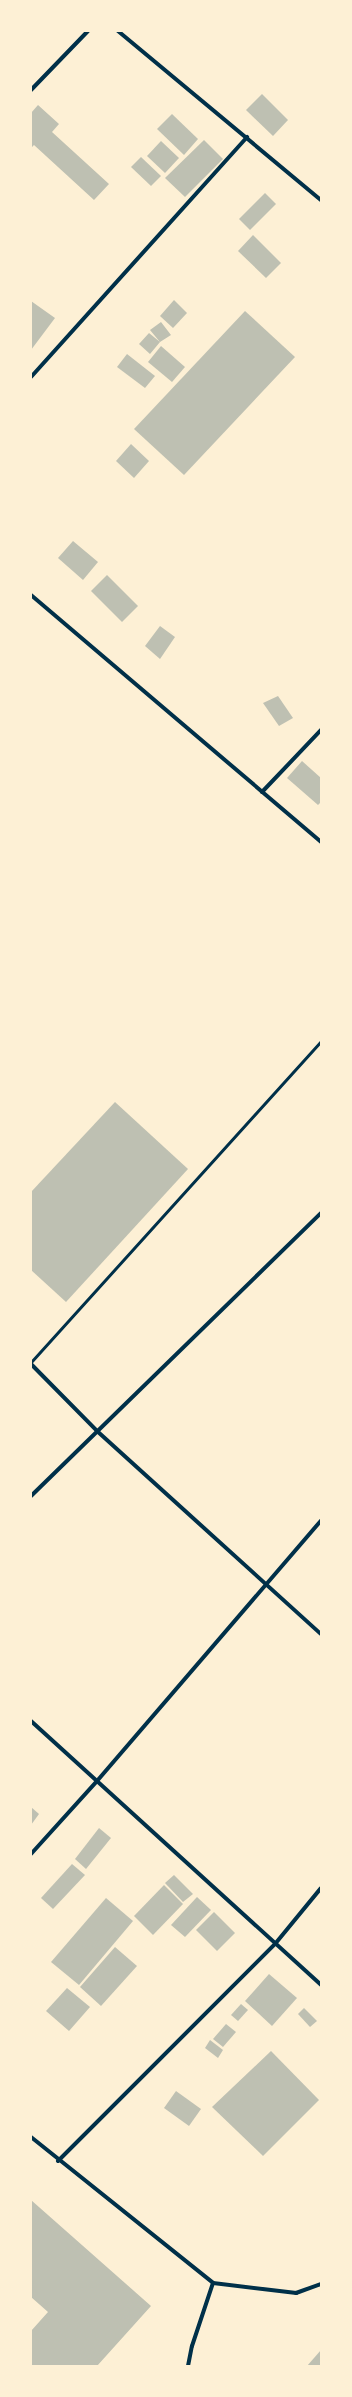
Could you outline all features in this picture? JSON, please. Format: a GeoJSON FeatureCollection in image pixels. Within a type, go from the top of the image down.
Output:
{"type":"FeatureCollection","features":[{"type":"Feature","properties":{"kind":"street"},"geometry":{"type":"LineString","coordinates":[[31,90],[88,31]]}},
{"type":"Feature","properties":{"kind":"street"},"geometry":{"type":"LineString","coordinates":[[118,31],[247,136],[321,200]]}},
{"type":"Feature","properties":{"kind":"street"},"geometry":{"type":"LineString","coordinates":[[31,377],[247,136]]}},
{"type":"Feature","properties":{"kind":"street"},"geometry":{"type":"LineString","coordinates":[[31,595],[321,842]]}},
{"type":"Feature","properties":{"kind":"street"},"geometry":{"type":"LineString","coordinates":[[262,792],[321,730]]}},
{"type":"Feature","properties":{"kind":"street"},"geometry":{"type":"LineString","coordinates":[[31,1496],[321,1213]]}},
{"type":"Feature","properties":{"kind":"street"},"geometry":{"type":"LineString","coordinates":[[31,1363],[97,1431],[321,1634]]}},
{"type":"Feature","properties":{"kind":"street"},"geometry":{"type":"LineString","coordinates":[[31,1854],[97,1781],[265,1584],[321,1521]]}},
{"type":"Feature","properties":{"kind":"street"},"geometry":{"type":"LineString","coordinates":[[31,1721],[321,1986]]}},
{"type":"Feature","properties":{"kind":"street"},"geometry":{"type":"LineString","coordinates":[[58,2161],[275,1944],[321,1888]]}},
{"type":"Feature","properties":{"kind":"street"},"geometry":{"type":"LineString","coordinates":[[31,2137],[58,2161],[213,2283],[296,2293],[321,2284]]}},
{"type":"Feature","properties":{"kind":"street"},"geometry":{"type":"LineString","coordinates":[[188,2366],[192,2346],[213,2283]]}},
{"type":"Feature","properties":{"kind":"lane"},"geometry":{"type":"LineString","coordinates":[[31,1363],[321,1041]]}},
{"type":"Feature","properties":{"kind":"building"},"geometry":{"type":"Polygon","coordinates":[[[262,94],[288,120],[273,136],[246,110],[262,94]]]}},
{"type":"Feature","properties":{"kind":"building"},"geometry":{"type":"Polygon","coordinates":[[[38,105],[59,124],[52,132],[109,184],[94,200],[34,145],[31,148],[31,113],[38,105]]]}},
{"type":"Feature","properties":{"kind":"building"},"geometry":{"type":"Polygon","coordinates":[[[172,114],[198,139],[184,155],[157,129],[172,114]]]}},
{"type":"Feature","properties":{"kind":"building"},"geometry":{"type":"Polygon","coordinates":[[[204,140],[223,159],[185,197],[165,178],[204,140]]]}},
{"type":"Feature","properties":{"kind":"building"},"geometry":{"type":"Polygon","coordinates":[[[161,141],[179,158],[165,173],[147,156],[161,141]]]}},
{"type":"Feature","properties":{"kind":"building"},"geometry":{"type":"Polygon","coordinates":[[[141,157],[161,176],[151,186],[131,167],[141,157]]]}},
{"type":"Feature","properties":{"kind":"building"},"geometry":{"type":"Polygon","coordinates":[[[265,193],[276,204],[250,230],[239,219],[265,193]]]}},
{"type":"Feature","properties":{"kind":"building"},"geometry":{"type":"Polygon","coordinates":[[[253,235],[281,263],[266,278],[238,251],[253,235]]]}},
{"type":"Feature","properties":{"kind":"building"},"geometry":{"type":"Polygon","coordinates":[[[174,300],[187,313],[173,328],[160,316],[174,300]]]}},
{"type":"Feature","properties":{"kind":"building"},"geometry":{"type":"Polygon","coordinates":[[[31,301],[55,318],[31,350],[31,301]]]}},
{"type":"Feature","properties":{"kind":"building"},"geometry":{"type":"Polygon","coordinates":[[[245,311],[295,357],[184,475],[134,429],[245,311]]]}},
{"type":"Feature","properties":{"kind":"building"},"geometry":{"type":"Polygon","coordinates":[[[161,322],[171,335],[160,342],[150,330],[161,322]]]}},
{"type":"Feature","properties":{"kind":"building"},"geometry":{"type":"Polygon","coordinates":[[[149,333],[160,342],[150,354],[139,344],[149,333]]]}},
{"type":"Feature","properties":{"kind":"building"},"geometry":{"type":"Polygon","coordinates":[[[161,346],[185,367],[172,382],[148,362],[161,346]]]}},
{"type":"Feature","properties":{"kind":"building"},"geometry":{"type":"Polygon","coordinates":[[[127,354],[155,376],[145,388],[117,367],[127,354]]]}},
{"type":"Feature","properties":{"kind":"building"},"geometry":{"type":"Polygon","coordinates":[[[131,444],[149,461],[134,478],[116,461],[131,444]]]}},
{"type":"Feature","properties":{"kind":"building"},"geometry":{"type":"Polygon","coordinates":[[[73,541],[98,562],[83,580],[58,558],[73,541]]]}},
{"type":"Feature","properties":{"kind":"building"},"geometry":{"type":"Polygon","coordinates":[[[107,575],[138,606],[122,622],[91,591],[107,575]]]}},
{"type":"Feature","properties":{"kind":"building"},"geometry":{"type":"Polygon","coordinates":[[[160,626],[175,637],[160,659],[145,646],[160,626]]]}},
{"type":"Feature","properties":{"kind":"building"},"geometry":{"type":"Polygon","coordinates":[[[278,696],[293,718],[279,726],[263,703],[278,696]]]}},
{"type":"Feature","properties":{"kind":"building"},"geometry":{"type":"Polygon","coordinates":[[[302,761],[321,778],[321,802],[318,805],[287,778],[302,761]]]}},
{"type":"Feature","properties":{"kind":"building"},"geometry":{"type":"Polygon","coordinates":[[[115,1102],[188,1169],[66,1302],[31,1270],[31,1192],[115,1102]]]}},
{"type":"Feature","properties":{"kind":"building"},"geometry":{"type":"Polygon","coordinates":[[[31,1807],[39,1814],[31,1825],[31,1807]]]}},
{"type":"Feature","properties":{"kind":"building"},"geometry":{"type":"Polygon","coordinates":[[[99,1828],[111,1838],[86,1869],[75,1859],[99,1828]]]}},
{"type":"Feature","properties":{"kind":"building"},"geometry":{"type":"Polygon","coordinates":[[[72,1864],[85,1875],[53,1909],[41,1898],[72,1864]]]}},
{"type":"Feature","properties":{"kind":"building"},"geometry":{"type":"Polygon","coordinates":[[[174,1875],[193,1894],[183,1902],[165,1883],[174,1875]]]}},
{"type":"Feature","properties":{"kind":"building"},"geometry":{"type":"Polygon","coordinates":[[[164,1885],[183,1904],[153,1935],[134,1916],[164,1885]]]}},
{"type":"Feature","properties":{"kind":"building"},"geometry":{"type":"Polygon","coordinates":[[[197,1897],[211,1910],[185,1937],[171,1925],[197,1897]]]}},
{"type":"Feature","properties":{"kind":"building"},"geometry":{"type":"Polygon","coordinates":[[[106,1898],[133,1921],[79,1985],[51,1962],[106,1898]]]}},
{"type":"Feature","properties":{"kind":"building"},"geometry":{"type":"Polygon","coordinates":[[[214,1912],[235,1933],[217,1951],[196,1930],[214,1912]]]}},
{"type":"Feature","properties":{"kind":"building"},"geometry":{"type":"Polygon","coordinates":[[[115,1947],[137,1966],[101,2006],[80,1987],[115,1947]]]}},
{"type":"Feature","properties":{"kind":"building"},"geometry":{"type":"Polygon","coordinates":[[[269,1974],[297,1998],[272,2026],[245,2001],[269,1974]]]}},
{"type":"Feature","properties":{"kind":"building"},"geometry":{"type":"Polygon","coordinates":[[[67,1988],[90,2007],[69,2031],[46,2011],[67,1988]]]}},
{"type":"Feature","properties":{"kind":"building"},"geometry":{"type":"Polygon","coordinates":[[[241,2004],[248,2010],[238,2021],[231,2015],[241,2004]]]}},
{"type":"Feature","properties":{"kind":"building"},"geometry":{"type":"Polygon","coordinates":[[[304,2008],[317,2021],[310,2027],[298,2014],[304,2008]]]}},
{"type":"Feature","properties":{"kind":"building"},"geometry":{"type":"Polygon","coordinates":[[[226,2024],[236,2032],[223,2047],[213,2039],[226,2024]]]}},
{"type":"Feature","properties":{"kind":"building"},"geometry":{"type":"Polygon","coordinates":[[[210,2040],[223,2050],[218,2058],[205,2048],[210,2040]]]}},
{"type":"Feature","properties":{"kind":"building"},"geometry":{"type":"Polygon","coordinates":[[[271,2051],[319,2100],[263,2156],[212,2107],[271,2051]]]}},
{"type":"Feature","properties":{"kind":"building"},"geometry":{"type":"Polygon","coordinates":[[[176,2091],[201,2109],[189,2126],[164,2108],[176,2091]]]}},
{"type":"Feature","properties":{"kind":"building"},"geometry":{"type":"Polygon","coordinates":[[[31,2200],[151,2306],[97,2366],[31,2366],[31,2331],[48,2312],[31,2297],[31,2200]]]}},
{"type":"Feature","properties":{"kind":"building"},"geometry":{"type":"Polygon","coordinates":[[[321,2350],[321,2366],[307,2366],[321,2350]]]}}]}
